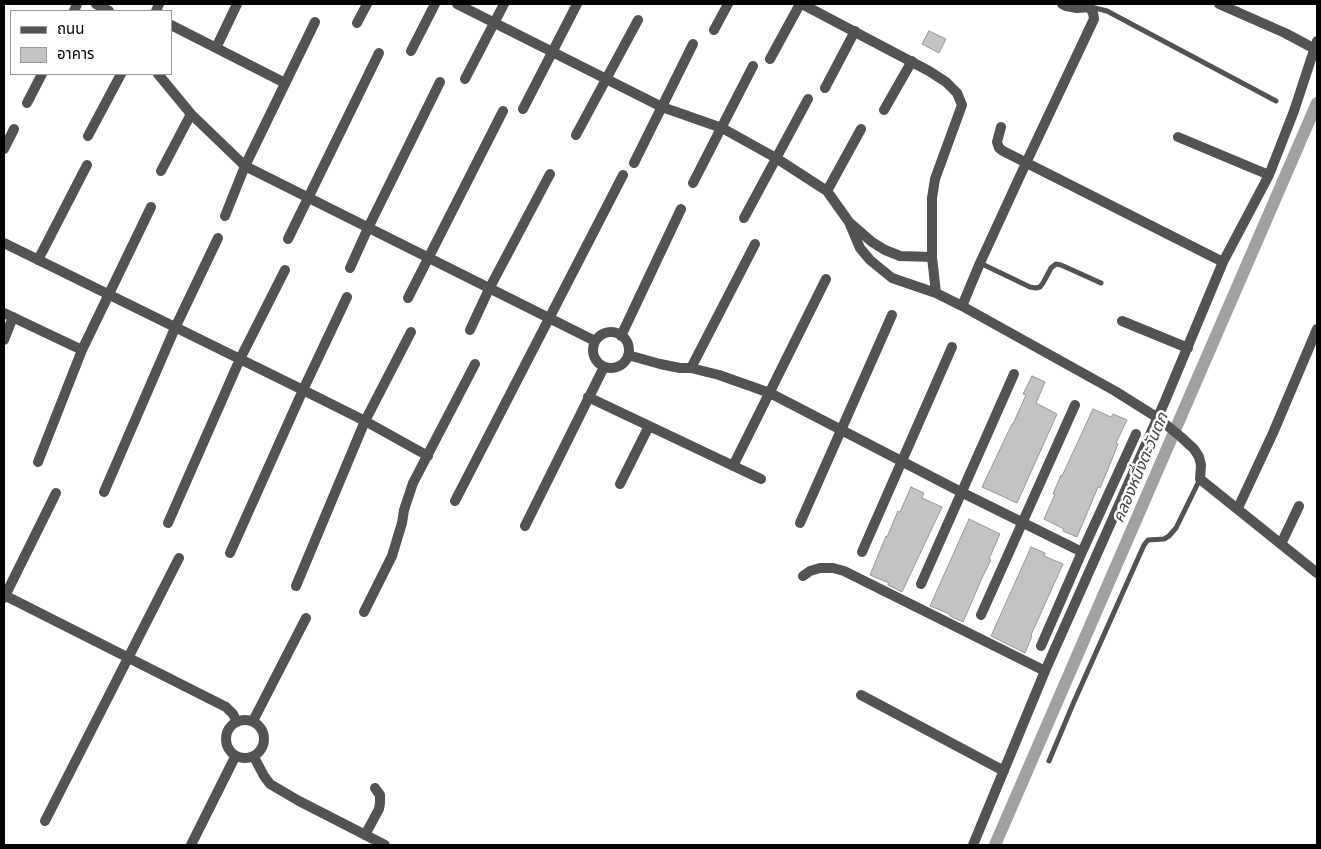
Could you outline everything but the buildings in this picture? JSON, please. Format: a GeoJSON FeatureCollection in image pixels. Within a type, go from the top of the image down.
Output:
{"type":"FeatureCollection","features":[{"type":"Feature","properties":{"kind":"street"},"geometry":{"type":"LineString","coordinates":[[96,4],[107,10]]}},
{"type":"Feature","properties":{"kind":"street"},"geometry":{"type":"LineString","coordinates":[[216,48],[238,4]]}},
{"type":"Feature","properties":{"kind":"street"},"geometry":{"type":"LineString","coordinates":[[358,23],[367,4]]}},
{"type":"Feature","properties":{"kind":"street"},"geometry":{"type":"LineString","coordinates":[[411,51],[435,4]]}},
{"type":"Feature","properties":{"kind":"street"},"geometry":{"type":"LineString","coordinates":[[457,4],[662,107],[722,128],[776,158],[827,190],[849,222],[860,248],[870,260],[892,278],[936,293],[962,306],[1115,391],[1160,420],[1194,449],[1201,465],[1200,479],[1317,573]]}},
{"type":"Feature","properties":{"kind":"street"},"geometry":{"type":"LineString","coordinates":[[465,79],[504,4]]}},
{"type":"Feature","properties":{"kind":"street"},"geometry":{"type":"LineString","coordinates":[[523,109],[577,4]]}},
{"type":"Feature","properties":{"kind":"street"},"geometry":{"type":"LineString","coordinates":[[714,30],[728,4]]}},
{"type":"Feature","properties":{"kind":"street"},"geometry":{"type":"LineString","coordinates":[[770,59],[801,4],[912,62],[946,82],[957,93],[962,105],[935,180],[932,198],[932,257],[936,293]]}},
{"type":"Feature","properties":{"kind":"street"},"geometry":{"type":"LineString","coordinates":[[962,306],[1026,163],[1094,20],[1089,6],[1077,8],[1062,4]]}},
{"type":"Feature","properties":{"kind":"street"},"geometry":{"type":"LineString","coordinates":[[973,845],[1046,671],[1160,420],[1223,262],[1269,175],[1294,111],[1316,45],[1285,33],[1235,7],[1219,4]]}},
{"type":"Feature","properties":{"kind":"street"},"geometry":{"type":"LineString","coordinates":[[576,135],[638,20]]}},
{"type":"Feature","properties":{"kind":"street"},"geometry":{"type":"LineString","coordinates":[[225,216],[245,166],[315,22]]}},
{"type":"Feature","properties":{"kind":"street"},"geometry":{"type":"LineString","coordinates":[[172,26],[285,83]]}},
{"type":"Feature","properties":{"kind":"street"},"geometry":{"type":"LineString","coordinates":[[825,88],[855,32]]}},
{"type":"Feature","properties":{"kind":"street"},"geometry":{"type":"LineString","coordinates":[[634,163],[693,44]]}},
{"type":"Feature","properties":{"kind":"street"},"geometry":{"type":"LineString","coordinates":[[288,239],[379,53]]}},
{"type":"Feature","properties":{"kind":"street"},"geometry":{"type":"LineString","coordinates":[[884,110],[912,62]]}},
{"type":"Feature","properties":{"kind":"street"},"geometry":{"type":"LineString","coordinates":[[693,183],[753,66]]}},
{"type":"Feature","properties":{"kind":"street"},"geometry":{"type":"LineString","coordinates":[[27,103],[41,75]]}},
{"type":"Feature","properties":{"kind":"street"},"geometry":{"type":"LineString","coordinates":[[88,136],[120,75]]}},
{"type":"Feature","properties":{"kind":"street"},"geometry":{"type":"LineString","coordinates":[[159,75],[192,114],[245,166],[595,342]]}},
{"type":"Feature","properties":{"kind":"street"},"geometry":{"type":"LineString","coordinates":[[350,268],[440,82]]}},
{"type":"Feature","properties":{"kind":"street"},"geometry":{"type":"LineString","coordinates":[[744,218],[808,99]]}},
{"type":"Feature","properties":{"kind":"street"},"geometry":{"type":"LineString","coordinates":[[408,298],[503,111]]}},
{"type":"Feature","properties":{"kind":"street"},"geometry":{"type":"LineString","coordinates":[[160,171],[192,114]]}},
{"type":"Feature","properties":{"kind":"street"},"geometry":{"type":"LineString","coordinates":[[1001,127],[997,142],[1002,151],[1223,262]]}},
{"type":"Feature","properties":{"kind":"street"},"geometry":{"type":"LineString","coordinates":[[4,149],[14,129]]}},
{"type":"Feature","properties":{"kind":"street"},"geometry":{"type":"LineString","coordinates":[[827,190],[861,129]]}},
{"type":"Feature","properties":{"kind":"street"},"geometry":{"type":"LineString","coordinates":[[1178,137],[1269,175]]}},
{"type":"Feature","properties":{"kind":"street"},"geometry":{"type":"LineString","coordinates":[[38,260],[87,164]]}},
{"type":"Feature","properties":{"kind":"street"},"geometry":{"type":"LineString","coordinates":[[470,330],[489,289],[550,174]]}},
{"type":"Feature","properties":{"kind":"street"},"geometry":{"type":"LineString","coordinates":[[455,501],[623,175]]}},
{"type":"Feature","properties":{"kind":"street"},"geometry":{"type":"LineString","coordinates":[[38,462],[82,350],[151,207]]}},
{"type":"Feature","properties":{"kind":"street"},"geometry":{"type":"LineString","coordinates":[[621,336],[681,209]]}},
{"type":"Feature","properties":{"kind":"street"},"geometry":{"type":"LineString","coordinates":[[849,222],[872,242],[885,250],[900,256],[932,257]]}},
{"type":"Feature","properties":{"kind":"street"},"geometry":{"type":"LineString","coordinates":[[104,492],[175,328],[218,238]]}},
{"type":"Feature","properties":{"kind":"street"},"geometry":{"type":"LineString","coordinates":[[4,243],[365,421],[428,456]]}},
{"type":"Feature","properties":{"kind":"street"},"geometry":{"type":"LineString","coordinates":[[691,368],[755,244]]}},
{"type":"Feature","properties":{"kind":"street"},"geometry":{"type":"LineString","coordinates":[[168,524],[240,359],[285,270]]}},
{"type":"Feature","properties":{"kind":"street"},"geometry":{"type":"LineString","coordinates":[[734,466],[826,279]]}},
{"type":"Feature","properties":{"kind":"street"},"geometry":{"type":"LineString","coordinates":[[230,553],[303,390],[348,297]]}},
{"type":"Feature","properties":{"kind":"street"},"geometry":{"type":"LineString","coordinates":[[4,340],[8,315],[82,350]]}},
{"type":"Feature","properties":{"kind":"street"},"geometry":{"type":"LineString","coordinates":[[800,523],[892,316]]}},
{"type":"Feature","properties":{"kind":"street"},"geometry":{"type":"LineString","coordinates":[[1122,321],[1188,348]]}},
{"type":"Feature","properties":{"kind":"street"},"geometry":{"type":"LineString","coordinates":[[1238,508],[1273,433],[1317,329]]}},
{"type":"Feature","properties":{"kind":"street"},"geometry":{"type":"LineString","coordinates":[[296,586],[365,421],[411,332]]}},
{"type":"Feature","properties":{"kind":"street"},"geometry":{"type":"LineString","coordinates":[[607,332],[614,332],[621,336],[628,344],[628,355],[624,362],[618,366],[604,367],[597,363],[593,356],[592,349],[595,342],[607,332]]}},
{"type":"Feature","properties":{"kind":"street"},"geometry":{"type":"LineString","coordinates":[[862,552],[952,347]]}},
{"type":"Feature","properties":{"kind":"street"},"geometry":{"type":"LineString","coordinates":[[628,355],[660,364],[691,368],[718,375],[770,393],[1082,552]]}},
{"type":"Feature","properties":{"kind":"street"},"geometry":{"type":"LineString","coordinates":[[364,612],[392,556],[408,496],[476,364]]}},
{"type":"Feature","properties":{"kind":"street"},"geometry":{"type":"LineString","coordinates":[[525,526],[604,367]]}},
{"type":"Feature","properties":{"kind":"street"},"geometry":{"type":"LineString","coordinates":[[921,584],[1014,374]]}},
{"type":"Feature","properties":{"kind":"street"},"geometry":{"type":"LineString","coordinates":[[588,397],[761,479]]}},
{"type":"Feature","properties":{"kind":"street"},"geometry":{"type":"LineString","coordinates":[[981,615],[1075,405]]}},
{"type":"Feature","properties":{"kind":"street"},"geometry":{"type":"LineString","coordinates":[[620,484],[649,426]]}},
{"type":"Feature","properties":{"kind":"street"},"geometry":{"type":"LineString","coordinates":[[1041,646],[1136,434]]}},
{"type":"Feature","properties":{"kind":"street"},"geometry":{"type":"LineString","coordinates":[[56,493],[4,596],[226,707],[233,714],[237,722]]}},
{"type":"Feature","properties":{"kind":"street"},"geometry":{"type":"LineString","coordinates":[[1281,544],[1299,506]]}},
{"type":"Feature","properties":{"kind":"street"},"geometry":{"type":"LineString","coordinates":[[45,821],[179,558]]}},
{"type":"Feature","properties":{"kind":"street"},"geometry":{"type":"LineString","coordinates":[[803,576],[810,571],[820,568],[833,568],[844,571],[1046,671]]}},
{"type":"Feature","properties":{"kind":"street"},"geometry":{"type":"LineString","coordinates":[[254,721],[306,618]]}},
{"type":"Feature","properties":{"kind":"street"},"geometry":{"type":"LineString","coordinates":[[861,695],[1004,771]]}},
{"type":"Feature","properties":{"kind":"street"},"geometry":{"type":"LineString","coordinates":[[245,720],[254,721],[261,727],[265,743],[261,751],[254,757],[245,760],[235,757],[228,749],[226,739],[229,728],[237,722],[245,720]]}},
{"type":"Feature","properties":{"kind":"street"},"geometry":{"type":"LineString","coordinates":[[191,845],[235,757]]}},
{"type":"Feature","properties":{"kind":"street"},"geometry":{"type":"LineString","coordinates":[[254,757],[270,784],[385,845]]}},
{"type":"Feature","properties":{"kind":"street"},"geometry":{"type":"LineString","coordinates":[[365,835],[379,809],[380,795],[375,788]]}},
{"type":"Feature","properties":{"kind":"lane"},"geometry":{"type":"LineString","coordinates":[[1089,6],[1107,11],[1276,101]]}},
{"type":"Feature","properties":{"kind":"lane"},"geometry":{"type":"LineString","coordinates":[[980,263],[1030,287],[1036,288],[1040,286],[1051,268],[1056,264],[1101,283]]}},
{"type":"Feature","properties":{"kind":"lane"},"geometry":{"type":"LineString","coordinates":[[1049,761],[1144,544],[1148,540],[1164,539],[1176,528],[1200,479]]}},
{"type":"Feature","properties":{"kind":"waterway","name":"คลองหนึ่งตะวันตก"},"geometry":{"type":"LineString","coordinates":[[995,845],[1317,103]]}}]}
